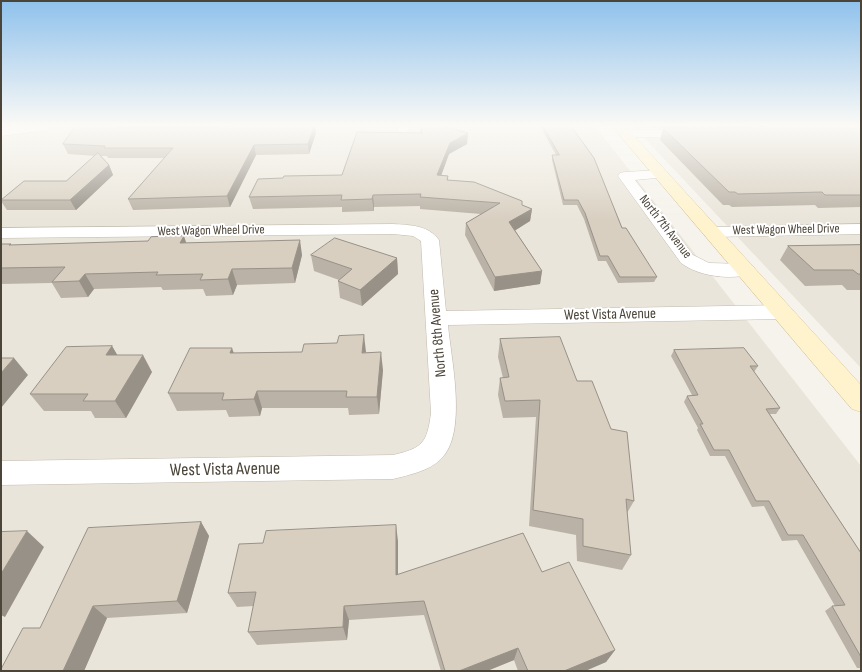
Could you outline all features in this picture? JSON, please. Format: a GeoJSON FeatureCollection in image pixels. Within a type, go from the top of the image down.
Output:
{"type":"FeatureCollection","features":[{"type":"Feature","properties":{"kind":"main road","name":"North 7th Avenue"},"geometry":{"type":"LineString","coordinates":[[646,157],[861,402]]}},
{"type":"Feature","properties":{"kind":"street","name":"North 7th Avenue"},"geometry":{"type":"LineString","coordinates":[[661,174],[625,176],[688,259],[696,266],[710,270],[746,270]]}},
{"type":"Feature","properties":{"kind":"street","name":"West Wagon Wheel Drive"},"geometry":{"type":"LineString","coordinates":[[1,233],[385,229],[420,232]]}},
{"type":"Feature","properties":{"kind":"street","name":"West Wagon Wheel Drive"},"geometry":{"type":"LineString","coordinates":[[712,232],[861,229]]}},
{"type":"Feature","properties":{"kind":"street","name":"North 8th Avenue"},"geometry":{"type":"LineString","coordinates":[[420,232],[426,235],[430,240],[444,413],[439,440]]}},
{"type":"Feature","properties":{"kind":"street","name":"West Vista Avenue"},"geometry":{"type":"LineString","coordinates":[[437,318],[783,312]]}},
{"type":"Feature","properties":{"kind":"street","name":"West Vista Avenue"},"geometry":{"type":"LineString","coordinates":[[1,472],[393,467],[424,458],[439,440]]}},
{"type":"Feature","properties":{"kind":"shaded area"},"geometry":{"type":"Polygon","coordinates":[[[1,157],[620,157],[861,466],[861,671],[1,671],[1,157]]]}},
{"type":"Feature","properties":{"kind":"shaded area"},"geometry":{"type":"Polygon","coordinates":[[[663,157],[861,157],[861,368],[663,157]]]}},
{"type":"Feature","properties":{"kind":"building"},"geometry":{"type":"Polygon","coordinates":[[[93,157],[102,157],[109,165],[70,200],[1,200],[24,181],[66,181],[93,157]]]}},
{"type":"Feature","properties":{"kind":"building"},"geometry":{"type":"Polygon","coordinates":[[[165,157],[247,157],[227,196],[128,199],[165,157]]]}},
{"type":"Feature","properties":{"kind":"building"},"geometry":{"type":"Polygon","coordinates":[[[348,157],[444,157],[437,175],[448,176],[447,180],[474,182],[522,201],[522,205],[532,209],[509,222],[542,271],[495,277],[466,223],[500,203],[420,197],[421,194],[373,195],[372,199],[341,200],[342,195],[249,197],[258,179],[283,178],[284,176],[342,175],[348,157]]]}},
{"type":"Feature","properties":{"kind":"building"},"geometry":{"type":"Polygon","coordinates":[[[553,157],[594,157],[622,228],[626,228],[657,277],[620,277],[608,256],[600,256],[585,213],[578,200],[564,200],[553,157]]]}},
{"type":"Feature","properties":{"kind":"building"},"geometry":{"type":"Polygon","coordinates":[[[693,157],[861,157],[861,195],[825,195],[822,192],[738,194],[735,192],[729,192],[693,157]]]}},
{"type":"Feature","properties":{"kind":"building"},"geometry":{"type":"Polygon","coordinates":[[[184,236],[180,243],[300,240],[292,268],[232,269],[228,279],[200,280],[203,274],[156,275],[158,272],[85,274],[79,281],[52,282],[65,267],[1,268],[1,244],[148,241],[151,237],[184,236]]]}},
{"type":"Feature","properties":{"kind":"building"},"geometry":{"type":"Polygon","coordinates":[[[335,238],[397,258],[360,290],[338,281],[352,269],[311,255],[335,238]]]}},
{"type":"Feature","properties":{"kind":"building"},"geometry":{"type":"Polygon","coordinates":[[[861,245],[861,274],[858,274],[853,270],[814,270],[788,246],[861,245]]]}},
{"type":"Feature","properties":{"kind":"building"},"geometry":{"type":"Polygon","coordinates":[[[364,335],[362,353],[381,352],[377,397],[346,397],[347,391],[257,391],[254,399],[222,400],[224,393],[168,393],[190,348],[232,348],[230,353],[302,352],[304,344],[337,343],[339,336],[364,335]]]}},
{"type":"Feature","properties":{"kind":"building"},"geometry":{"type":"Polygon","coordinates":[[[560,337],[577,381],[592,381],[611,429],[627,432],[634,501],[626,499],[631,555],[583,546],[583,519],[533,510],[540,400],[505,401],[500,378],[509,377],[500,339],[560,337]]]}},
{"type":"Feature","properties":{"kind":"building"},"geometry":{"type":"Polygon","coordinates":[[[112,346],[106,355],[143,355],[115,401],[83,401],[88,394],[30,394],[66,347],[112,346]]]}},
{"type":"Feature","properties":{"kind":"building"},"geometry":{"type":"Polygon","coordinates":[[[744,348],[758,366],[750,366],[780,408],[766,409],[861,553],[861,657],[832,606],[845,605],[803,535],[788,535],[769,501],[756,501],[729,450],[714,450],[700,424],[703,424],[687,396],[698,395],[674,350],[744,348]]]}},
{"type":"Feature","properties":{"kind":"building"},"geometry":{"type":"Polygon","coordinates":[[[1,358],[14,358],[1,373],[1,358]]]}},
{"type":"Feature","properties":{"kind":"building"},"geometry":{"type":"Polygon","coordinates":[[[201,522],[177,601],[93,606],[63,671],[1,671],[23,628],[40,628],[88,528],[201,522]]]}},
{"type":"Feature","properties":{"kind":"building"},"geometry":{"type":"Polygon","coordinates":[[[396,525],[396,575],[523,533],[542,572],[569,562],[615,650],[564,671],[528,671],[518,648],[459,671],[445,671],[424,601],[344,606],[343,627],[248,632],[256,592],[228,593],[239,544],[263,543],[266,531],[396,525]]]}},
{"type":"Feature","properties":{"kind":"building"},"geometry":{"type":"Polygon","coordinates":[[[27,531],[1,574],[1,532],[27,531]]]}}]}
